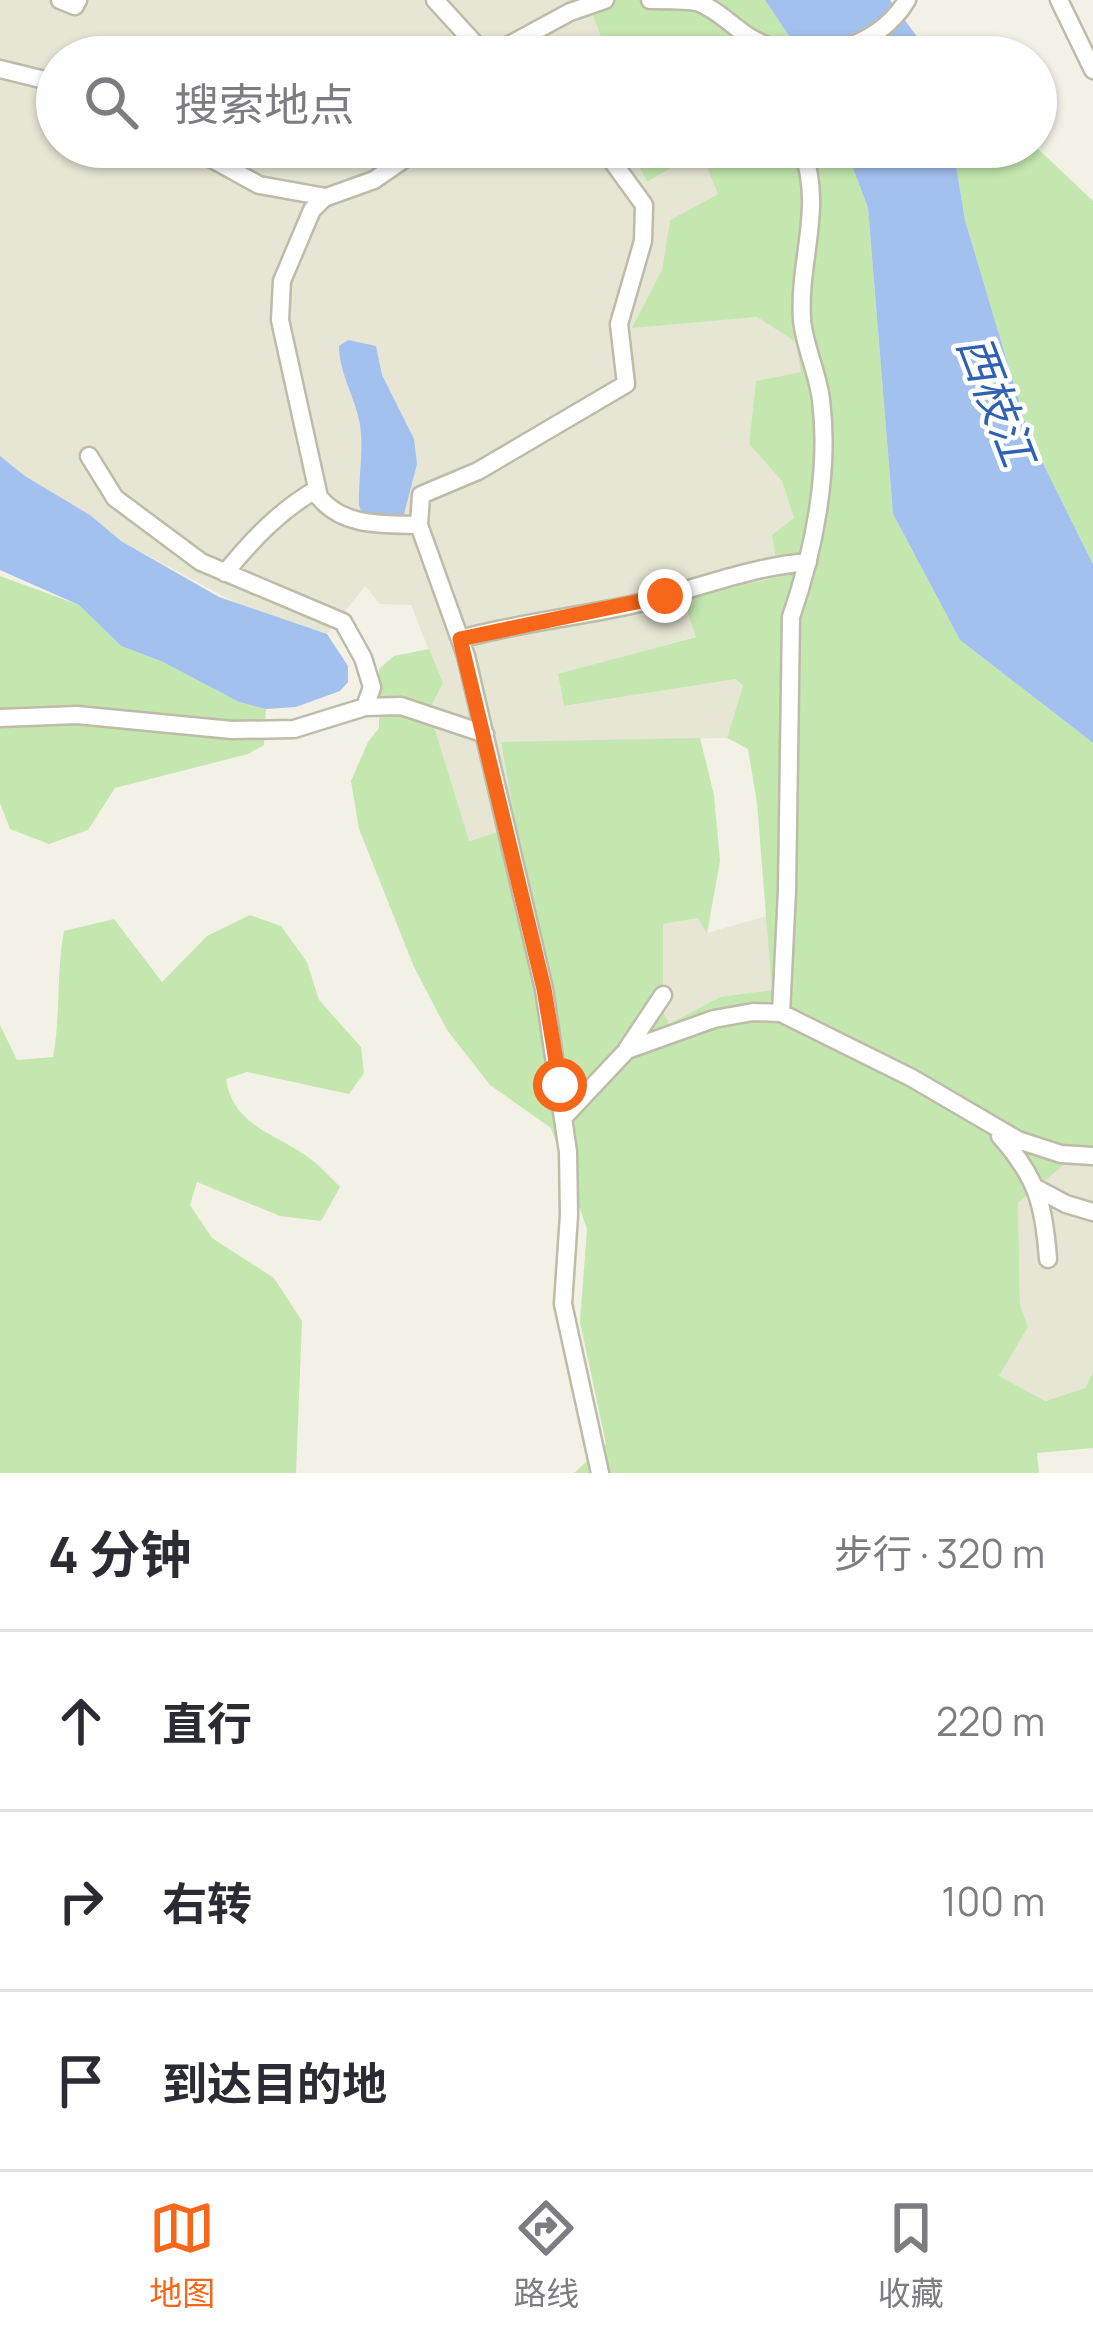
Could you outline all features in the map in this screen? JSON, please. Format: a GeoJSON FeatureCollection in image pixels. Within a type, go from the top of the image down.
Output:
{"type":"FeatureCollection","features":[{"type":"Feature","properties":{"kind":"street"},"geometry":{"type":"LineString","coordinates":[[60,0],[75,6],[78,0]]}},
{"type":"Feature","properties":{"kind":"street"},"geometry":{"type":"LineString","coordinates":[[435,0],[469,36]]}},
{"type":"Feature","properties":{"kind":"street"},"geometry":{"type":"LineString","coordinates":[[527,36],[604,0]]}},
{"type":"Feature","properties":{"kind":"street"},"geometry":{"type":"LineString","coordinates":[[650,0],[703,4],[743,36]]}},
{"type":"Feature","properties":{"kind":"street"},"geometry":{"type":"LineString","coordinates":[[872,36],[907,0]]}},
{"type":"Feature","properties":{"kind":"street"},"geometry":{"type":"LineString","coordinates":[[1060,0],[1093,70]]}},
{"type":"Feature","properties":{"kind":"street"},"geometry":{"type":"LineString","coordinates":[[0,69],[36,78]]}},
{"type":"Feature","properties":{"kind":"street"},"geometry":{"type":"LineString","coordinates":[[228,168],[259,185],[326,197]]}},
{"type":"Feature","properties":{"kind":"street"},"geometry":{"type":"LineString","coordinates":[[391,168],[374,180],[326,197],[312,210],[293,249],[280,299],[280,320],[317,490],[330,510],[351,520],[419,525]]}},
{"type":"Feature","properties":{"kind":"street"},"geometry":{"type":"LineString","coordinates":[[600,1473],[563,1304],[569,1215],[564,1117],[544,989],[460,639],[419,525],[421,495],[478,471],[626,384],[619,324],[643,241],[644,205],[617,168]]}},
{"type":"Feature","properties":{"kind":"street"},"geometry":{"type":"LineString","coordinates":[[781,1013],[791,617],[808,562],[822,469],[822,402],[802,324],[812,225],[806,168]]}},
{"type":"Feature","properties":{"kind":"street"},"geometry":{"type":"LineString","coordinates":[[89,456],[115,498],[201,562],[343,622],[372,687],[365,707]]}},
{"type":"Feature","properties":{"kind":"street"},"geometry":{"type":"LineString","coordinates":[[225,573],[260,531],[317,490]]}},
{"type":"Feature","properties":{"kind":"street"},"geometry":{"type":"LineString","coordinates":[[460,639],[632,604],[772,565],[808,562]]}},
{"type":"Feature","properties":{"kind":"street"},"geometry":{"type":"LineString","coordinates":[[0,718],[77,715],[232,730],[294,729],[365,707],[401,706],[485,734]]}},
{"type":"Feature","properties":{"kind":"street"},"geometry":{"type":"LineString","coordinates":[[564,1117],[627,1050],[663,995]]}},
{"type":"Feature","properties":{"kind":"street"},"geometry":{"type":"LineString","coordinates":[[627,1050],[714,1019],[781,1013],[912,1078],[1018,1140],[1061,1154],[1093,1156]]}},
{"type":"Feature","properties":{"kind":"street"},"geometry":{"type":"LineString","coordinates":[[991,1127],[1032,1175],[1045,1223],[1048,1259]]}},
{"type":"Feature","properties":{"kind":"street"},"geometry":{"type":"LineString","coordinates":[[1036,1188],[1093,1212]]}},
{"type":"Feature","properties":{"kind":"shaded area"},"geometry":{"type":"Polygon","coordinates":[[[0,0],[587,0],[601,36],[36,36],[36,168],[640,168],[647,182],[671,168],[707,168],[718,194],[670,220],[662,270],[633,327],[757,317],[796,342],[802,372],[756,381],[749,444],[782,481],[794,518],[780,577],[683,598],[697,636],[558,675],[564,706],[736,679],[743,686],[727,738],[502,742],[516,826],[468,841],[429,709],[442,683],[411,605],[380,604],[365,586],[327,634],[249,610],[121,541],[0,456],[0,0]]]}},
{"type":"Feature","properties":{"kind":"shaded area"},"geometry":{"type":"Polygon","coordinates":[[[767,916],[772,990],[720,997],[669,1024],[663,1011],[663,924],[698,918],[707,933],[767,916]]]}},
{"type":"Feature","properties":{"kind":"shaded area"},"geometry":{"type":"Polygon","coordinates":[[[1093,1164],[1093,1372],[1085,1388],[1044,1401],[999,1376],[1028,1327],[1020,1305],[1018,1203],[1064,1165],[1093,1164]]]}},
{"type":"Feature","properties":{"kind":"green space"},"geometry":{"type":"Polygon","coordinates":[[[587,0],[765,0],[789,36],[601,36],[587,0]]]}},
{"type":"Feature","properties":{"kind":"green space"},"geometry":{"type":"Polygon","coordinates":[[[1057,167],[1093,201],[1093,564],[1029,435],[965,220],[956,168],[1057,167]]]}},
{"type":"Feature","properties":{"kind":"green space"},"geometry":{"type":"Polygon","coordinates":[[[640,168],[671,168],[647,182],[640,168]]]}},
{"type":"Feature","properties":{"kind":"green space"},"geometry":{"type":"Polygon","coordinates":[[[707,168],[853,168],[868,208],[893,514],[960,640],[1093,743],[1093,1164],[1064,1165],[1018,1203],[1020,1305],[1028,1327],[999,1376],[1045,1401],[1085,1388],[1093,1372],[1093,1448],[1037,1453],[1039,1473],[574,1473],[606,1444],[580,1322],[587,1229],[551,1128],[490,1085],[447,1030],[414,967],[359,829],[351,781],[379,728],[379,669],[394,656],[429,649],[443,683],[429,710],[469,841],[516,826],[501,742],[700,738],[714,795],[720,861],[707,934],[698,918],[663,924],[663,1011],[669,1024],[720,997],[772,990],[757,803],[748,749],[727,738],[743,686],[736,679],[564,706],[558,674],[696,637],[683,598],[779,577],[772,535],[794,518],[782,481],[749,444],[756,381],[801,372],[796,342],[757,317],[632,328],[662,270],[670,220],[718,194],[707,168]]]}},
{"type":"Feature","properties":{"kind":"green space"},"geometry":{"type":"Polygon","coordinates":[[[0,576],[79,605],[121,646],[239,702],[266,709],[264,745],[248,754],[115,788],[88,830],[49,844],[10,829],[0,803],[0,576]]]}},
{"type":"Feature","properties":{"kind":"green space"},"geometry":{"type":"Polygon","coordinates":[[[250,915],[281,926],[307,962],[319,1000],[361,1047],[364,1073],[349,1094],[247,1072],[226,1079],[230,1095],[247,1119],[312,1160],[340,1187],[321,1221],[280,1216],[197,1182],[190,1205],[212,1238],[274,1278],[302,1321],[296,1473],[0,1473],[0,1025],[17,1060],[53,1057],[64,931],[114,919],[162,982],[207,936],[250,915]]]}},
{"type":"Feature","properties":{"kind":"water"},"geometry":{"type":"Polygon","coordinates":[[[765,0],[890,0],[917,36],[789,36],[765,0]]]}},
{"type":"Feature","properties":{"kind":"water","name":"西枝江"},"geometry":{"type":"Polygon","coordinates":[[[853,168],[956,168],[965,220],[1029,435],[1093,564],[1093,743],[960,640],[893,514],[868,208],[853,168]]]}},
{"type":"Feature","properties":{"kind":"water"},"geometry":{"type":"Polygon","coordinates":[[[348,340],[376,346],[382,375],[414,439],[417,464],[403,518],[362,514],[359,505],[361,430],[339,346],[348,340]]]}},
{"type":"Feature","properties":{"kind":"water"},"geometry":{"type":"Polygon","coordinates":[[[0,456],[121,541],[219,597],[327,634],[348,666],[348,682],[340,691],[296,707],[266,709],[239,702],[121,646],[79,605],[0,570],[0,456]]]}},
{"type":"Feature","properties":{"kind":"route"},"geometry":{"type":"LineString","coordinates":[[560,1085],[544,989],[460,639],[665,596]]}}]}
